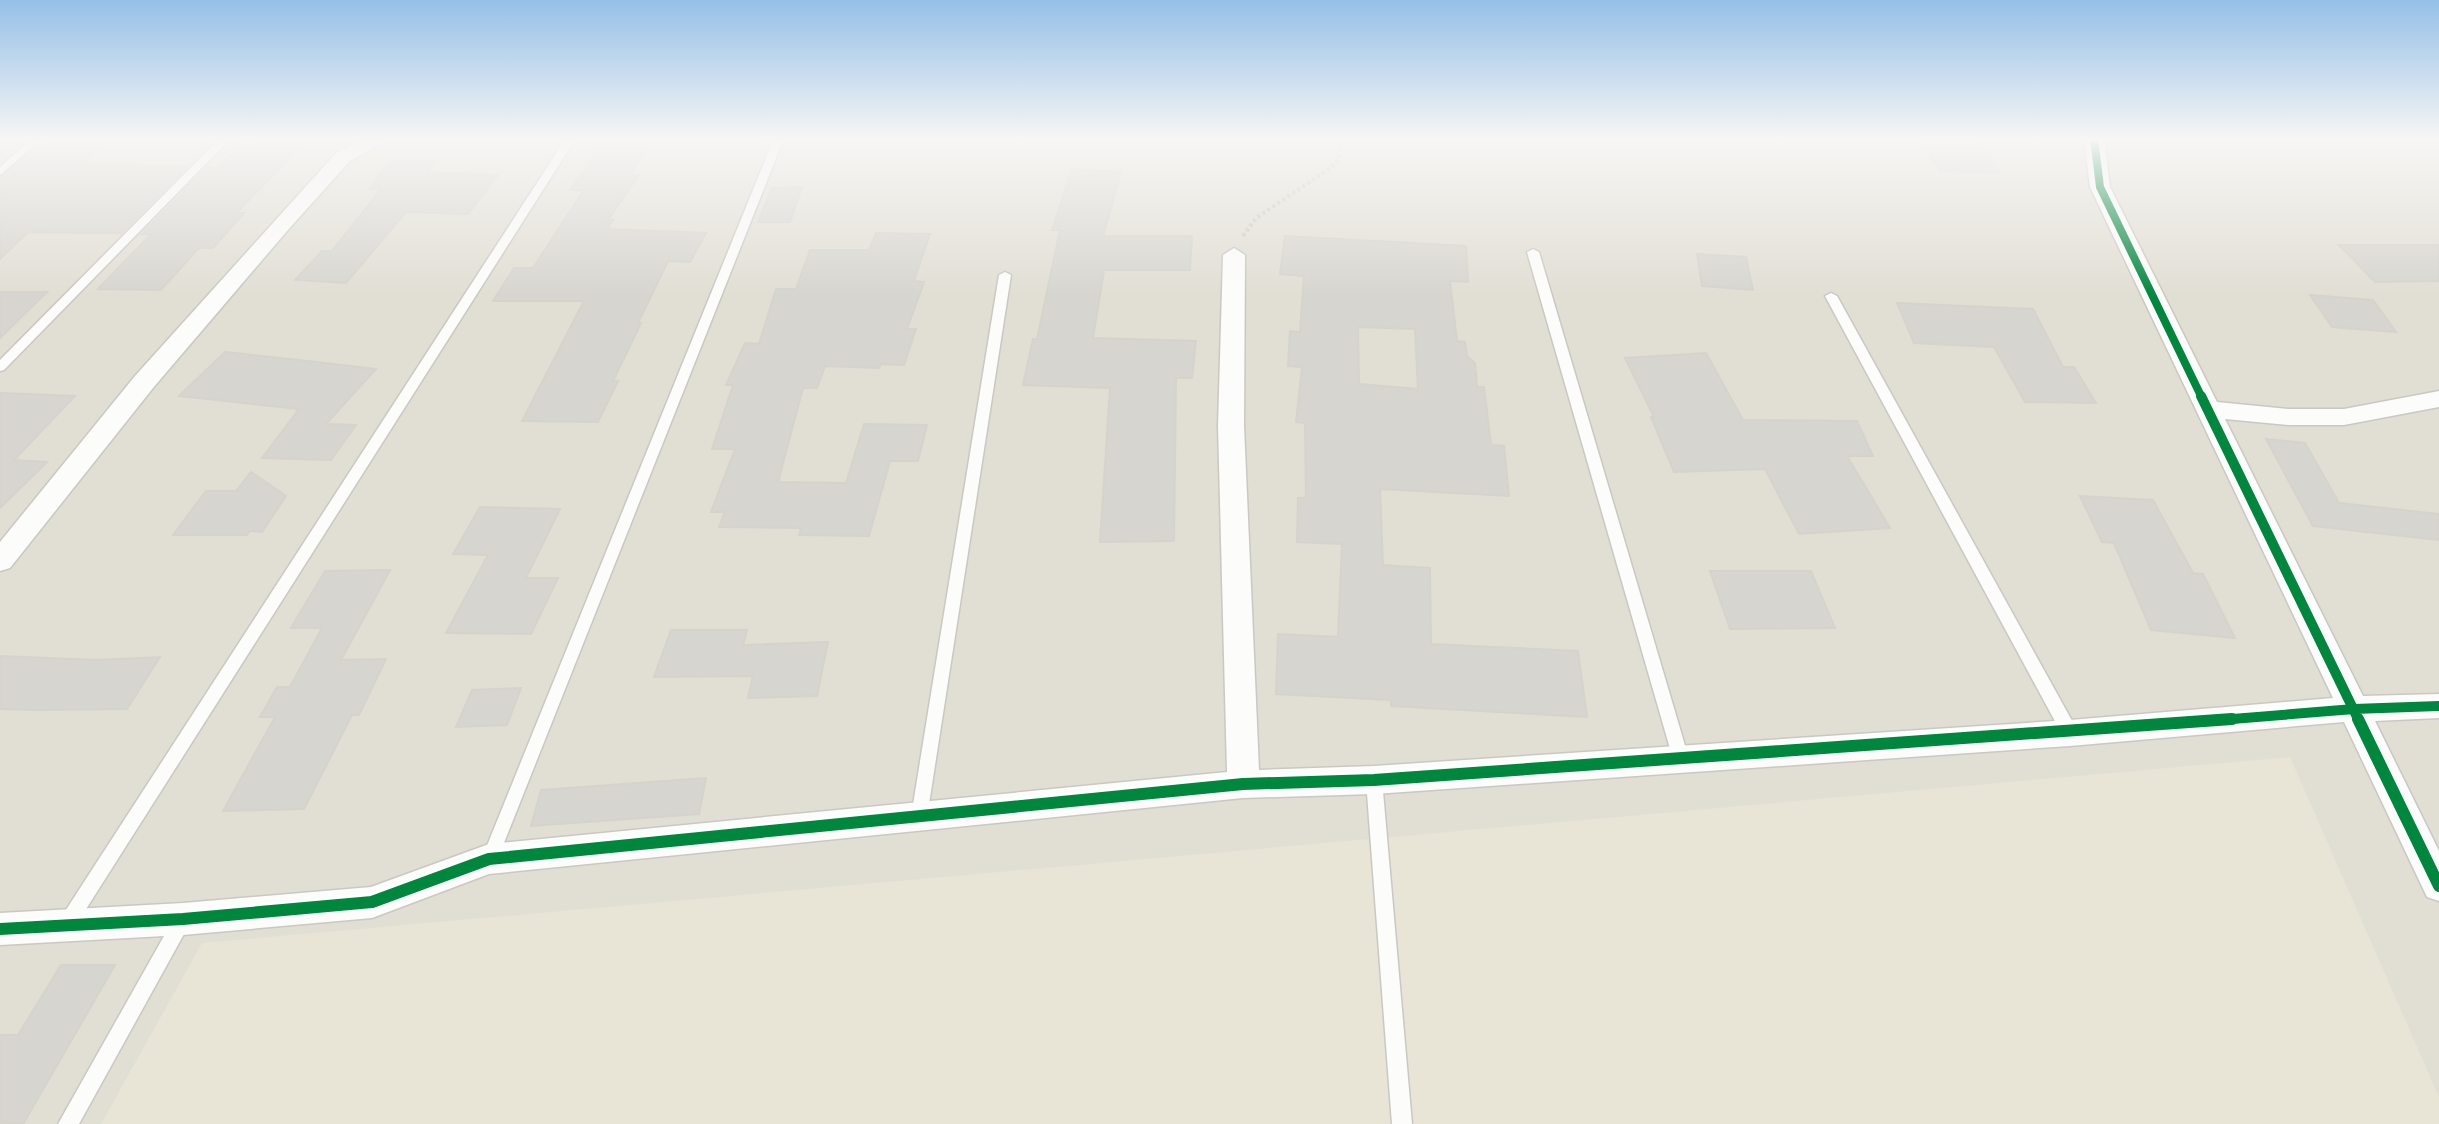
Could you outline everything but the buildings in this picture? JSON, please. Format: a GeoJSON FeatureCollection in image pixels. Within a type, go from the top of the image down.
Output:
{"type":"FeatureCollection","features":[{"type":"Feature","properties":{"kind":"street"},"geometry":{"type":"LineString","coordinates":[[0,561],[144,382],[312,190]]}},
{"type":"Feature","properties":{"kind":"street"},"geometry":{"type":"LineString","coordinates":[[2102,190],[2439,886]]}},
{"type":"Feature","properties":{"kind":"street"},"geometry":{"type":"LineString","coordinates":[[1234,255],[1231,426],[1243,784]]}},
{"type":"Feature","properties":{"kind":"street"},"geometry":{"type":"LineString","coordinates":[[2209,409],[2289,417],[2344,417],[2439,399]]}},
{"type":"Feature","properties":{"kind":"street"},"geometry":{"type":"LineString","coordinates":[[0,929],[183,919],[372,902],[489,859],[1243,784],[1374,780],[2070,733],[2354,709],[2439,706]]}},
{"type":"Feature","properties":{"kind":"lane"},"geometry":{"type":"LineString","coordinates":[[0,367],[174,190]]}},
{"type":"Feature","properties":{"kind":"lane"},"geometry":{"type":"LineString","coordinates":[[68,923],[537,190]]}},
{"type":"Feature","properties":{"kind":"lane"},"geometry":{"type":"LineString","coordinates":[[489,859],[758,190]]}},
{"type":"Feature","properties":{"kind":"lane"},"geometry":{"type":"LineString","coordinates":[[1533,252],[1681,759]]}},
{"type":"Feature","properties":{"kind":"lane"},"geometry":{"type":"LineString","coordinates":[[919,818],[1005,275]]}},
{"type":"Feature","properties":{"kind":"lane"},"geometry":{"type":"LineString","coordinates":[[1831,296],[2070,733]]}},
{"type":"Feature","properties":{"kind":"lane"},"geometry":{"type":"LineString","coordinates":[[1374,780],[1402,1124]]}},
{"type":"Feature","properties":{"kind":"lane"},"geometry":{"type":"LineString","coordinates":[[68,1124],[183,919]]}},
{"type":"Feature","properties":{"kind":"path"},"geometry":{"type":"LineString","coordinates":[[1234,255],[1249,224],[1298,190]]}},
{"type":"Feature","properties":{"kind":"shaded area"},"geometry":{"type":"Polygon","coordinates":[[[0,190],[2439,190],[2439,1124],[0,1124],[0,190]]]}},
{"type":"Feature","properties":{"kind":"shaded area"},"geometry":{"type":"Polygon","coordinates":[[[2290,757],[2439,1097],[2439,1124],[101,1124],[202,943],[2290,757]]]}},
{"type":"Feature","properties":{"kind":"cycle path"},"geometry":{"type":"LineString","coordinates":[[2102,190],[2439,886]]}},
{"type":"Feature","properties":{"kind":"cycle path"},"geometry":{"type":"LineString","coordinates":[[0,929],[183,919],[372,902],[489,859],[1243,784],[1374,780],[2070,733],[2354,709],[2439,706]]}}]}
